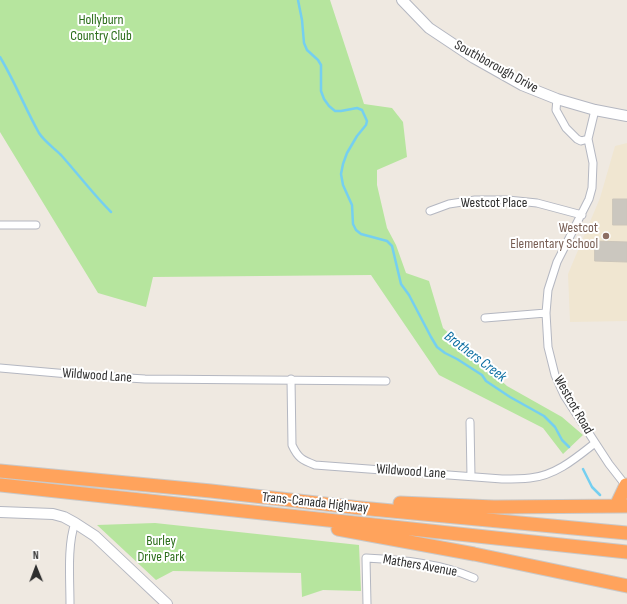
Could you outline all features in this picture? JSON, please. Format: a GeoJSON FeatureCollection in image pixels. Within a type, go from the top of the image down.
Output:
{"type":"FeatureCollection","features":[{"type":"Feature","properties":{"kind":"highway","name":"Trans-Canada Highway"},"geometry":{"type":"LineString","coordinates":[[0,471],[211,491],[360,508],[627,533]]}},
{"type":"Feature","properties":{"kind":"highway","name":"Trans-Canada Highway"},"geometry":{"type":"LineString","coordinates":[[0,485],[627,552]]}},
{"type":"Feature","properties":{"kind":"highway"},"geometry":{"type":"LineString","coordinates":[[211,491],[448,506],[621,506],[626,486]]}},
{"type":"Feature","properties":{"kind":"highway"},"geometry":{"type":"LineString","coordinates":[[270,514],[346,531],[474,554],[627,586]]}},
{"type":"Feature","properties":{"kind":"street","name":"Southborough Drive"},"geometry":{"type":"LineString","coordinates":[[402,0],[429,28],[474,58],[522,85],[557,99],[595,110],[627,116]]}},
{"type":"Feature","properties":{"kind":"street"},"geometry":{"type":"LineString","coordinates":[[557,99],[556,110],[566,128],[577,139],[581,141],[588,139]]}},
{"type":"Feature","properties":{"kind":"street","name":"Westcot Road"},"geometry":{"type":"LineString","coordinates":[[595,110],[588,139],[593,163],[592,188],[582,215],[568,238],[557,262],[548,290],[546,313],[548,347],[554,375],[564,395],[609,464],[626,486]]}},
{"type":"Feature","properties":{"kind":"street","name":"Westcot Place"},"geometry":{"type":"LineString","coordinates":[[430,211],[449,204],[475,200],[508,200],[537,203],[582,215]]}},
{"type":"Feature","properties":{"kind":"street"},"geometry":{"type":"LineString","coordinates":[[0,225],[36,225]]}},
{"type":"Feature","properties":{"kind":"street"},"geometry":{"type":"LineString","coordinates":[[485,318],[546,313]]}},
{"type":"Feature","properties":{"kind":"street","name":"Wildwood Lane"},"geometry":{"type":"LineString","coordinates":[[0,368],[145,379],[291,379],[386,381]]}},
{"type":"Feature","properties":{"kind":"street","name":"Wildwood Lane"},"geometry":{"type":"LineString","coordinates":[[291,379],[292,445],[296,454],[303,460],[315,465],[502,479],[531,478],[556,470],[595,443]]}},
{"type":"Feature","properties":{"kind":"street"},"geometry":{"type":"LineString","coordinates":[[470,422],[471,476]]}},
{"type":"Feature","properties":{"kind":"street"},"geometry":{"type":"LineString","coordinates":[[0,512],[53,514],[64,517],[75,523],[96,536],[167,604]]}},
{"type":"Feature","properties":{"kind":"street"},"geometry":{"type":"LineString","coordinates":[[70,604],[71,542],[72,530],[75,523]]}},
{"type":"Feature","properties":{"kind":"street","name":"Mathers Avenue"},"geometry":{"type":"LineString","coordinates":[[367,604],[366,558],[388,559],[442,567],[474,578]]}},
{"type":"Feature","properties":{"kind":"shaded area","name":"Westcot Elementary School"},"geometry":{"type":"Polygon","coordinates":[[[627,143],[627,321],[570,322],[568,274],[600,198],[615,146],[627,143]]]}},
{"type":"Feature","properties":{"kind":"green space","name":"Hollyburn Country Club"},"geometry":{"type":"Polygon","coordinates":[[[0,0],[330,0],[364,104],[392,108],[403,122],[407,157],[377,170],[377,185],[387,228],[396,245],[406,273],[429,281],[443,328],[507,386],[562,417],[583,435],[563,454],[543,428],[439,375],[371,275],[153,277],[146,307],[98,293],[0,132],[0,0]]]}},
{"type":"Feature","properties":{"kind":"green space","name":"Burley Drive Park"},"geometry":{"type":"Polygon","coordinates":[[[155,523],[359,545],[361,591],[323,590],[302,597],[301,573],[173,571],[156,580],[97,525],[155,523]]]}},
{"type":"Feature","properties":{"kind":"building"},"geometry":{"type":"Polygon","coordinates":[[[613,199],[627,199],[627,225],[613,225],[613,199]]]}},
{"type":"Feature","properties":{"kind":"building"},"geometry":{"type":"Polygon","coordinates":[[[595,241],[627,242],[627,262],[595,261],[595,241]]]}},
{"type":"Feature","properties":{"kind":"waterway","name":"Brothers Creek"},"geometry":{"type":"LineString","coordinates":[[298,0],[304,43],[307,50],[318,60],[321,65],[321,91],[324,99],[335,111],[357,108],[362,110],[367,121],[366,125],[357,136],[347,153],[341,174],[343,185],[352,205],[353,224],[356,230],[361,234],[387,241],[392,246],[401,284],[409,295],[437,347],[482,375],[486,381],[510,397],[544,416],[555,427],[562,440],[569,447]]}},
{"type":"Feature","properties":{"kind":"waterway"},"geometry":{"type":"LineString","coordinates":[[0,57],[41,136],[61,155],[111,212]]}},
{"type":"Feature","properties":{"kind":"waterway","name":"Brothers Creek"},"geometry":{"type":"LineString","coordinates":[[583,469],[592,487],[600,495]]}},
{"type":"Feature","properties":{"kind":"place","name":"Westcot Elementary School"},"geometry":{"type":"Point","coordinates":[606,236]}}]}
